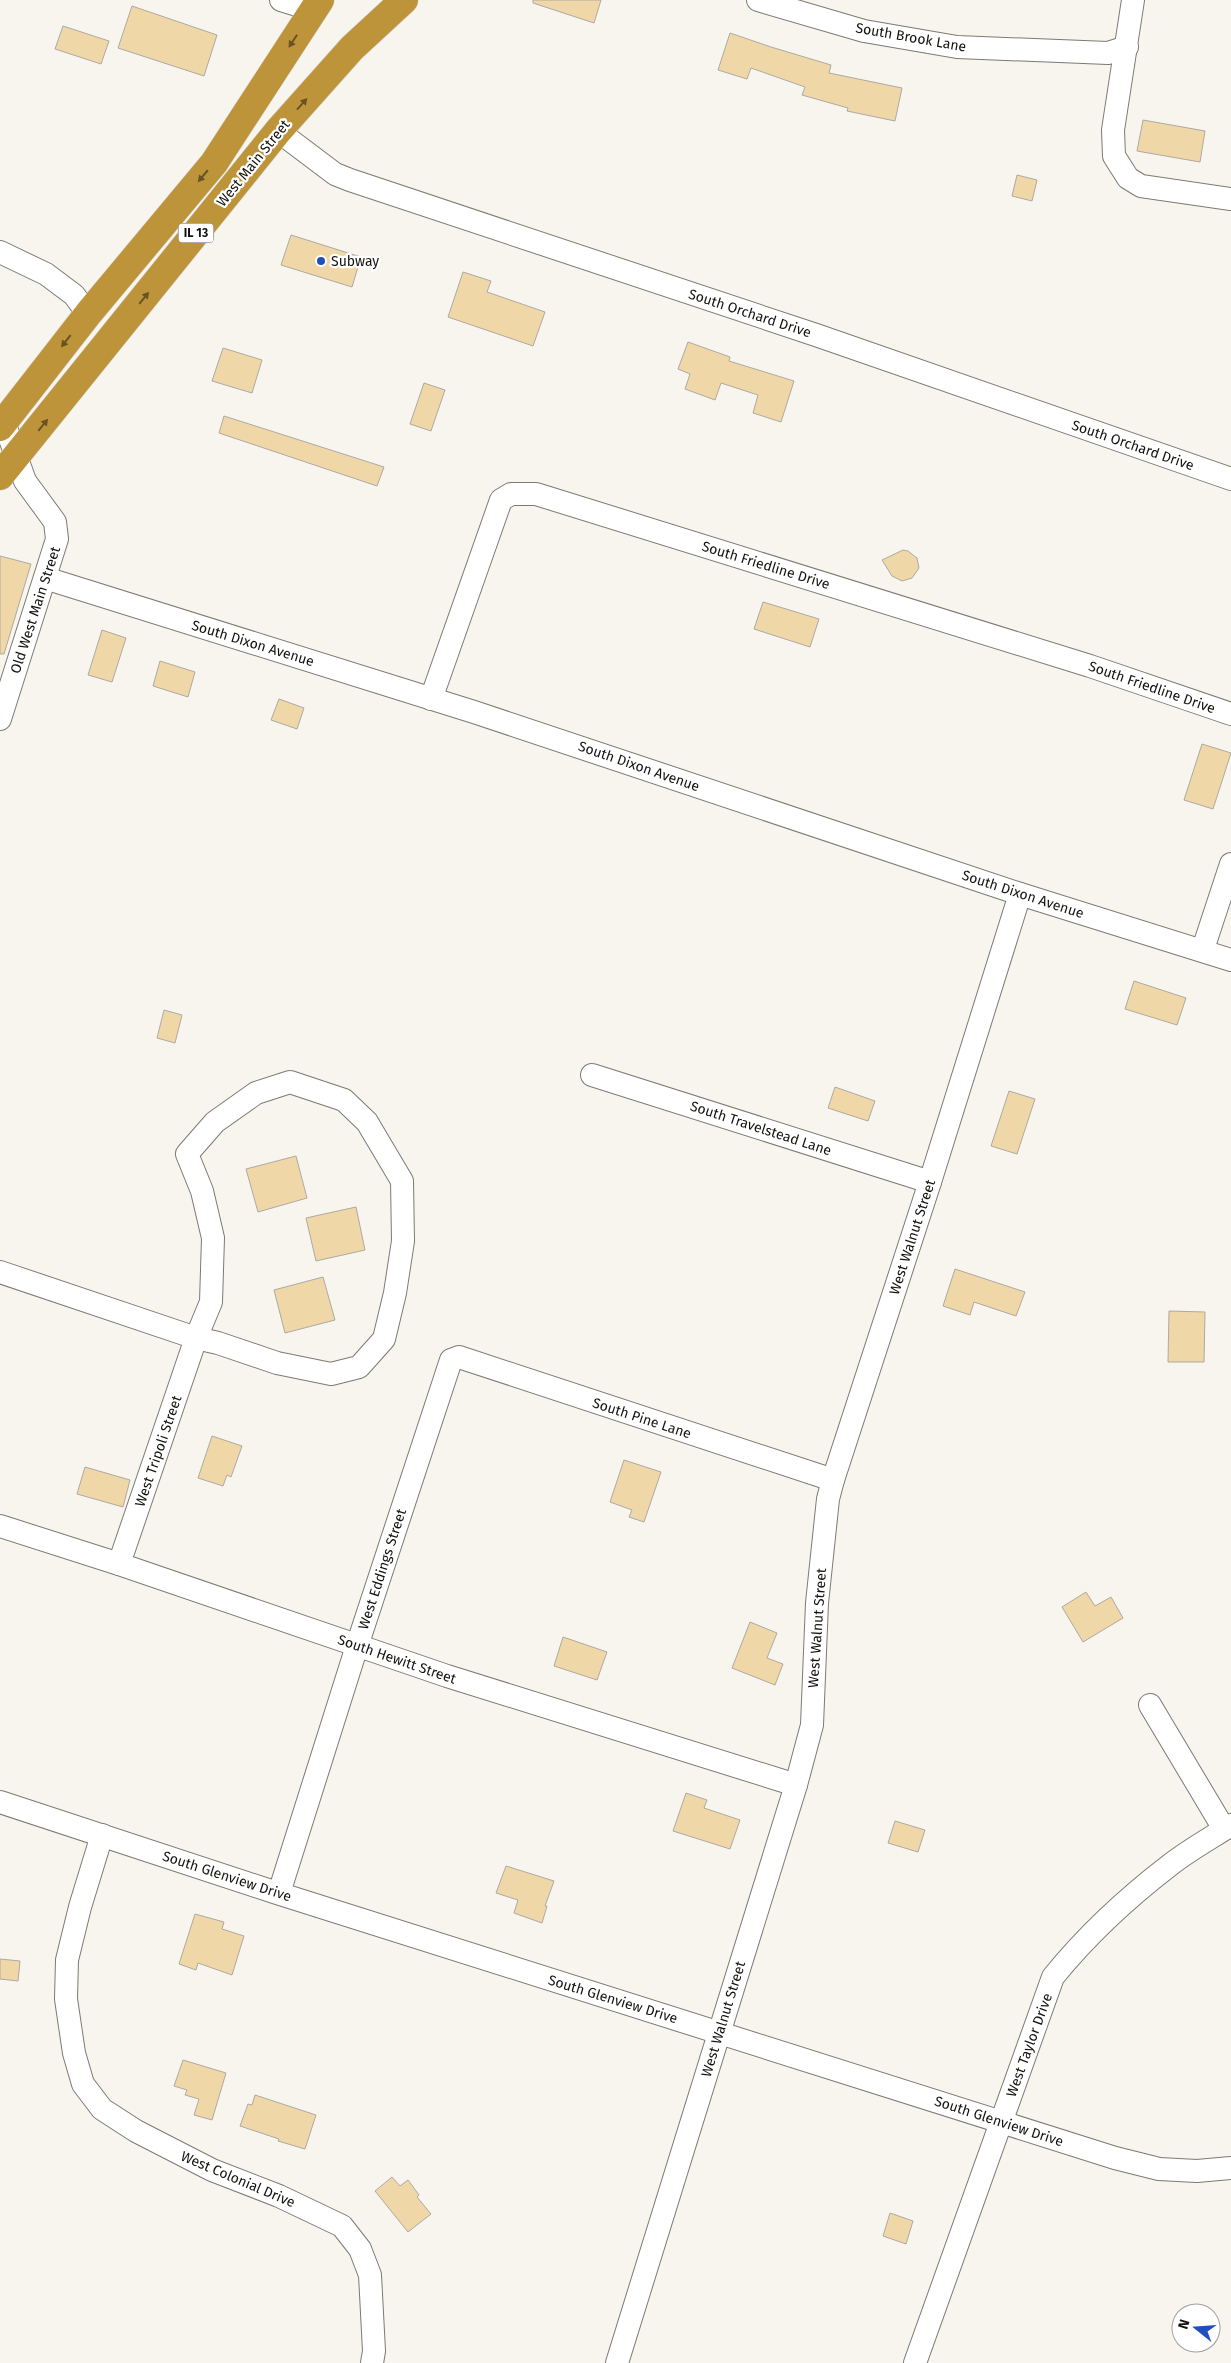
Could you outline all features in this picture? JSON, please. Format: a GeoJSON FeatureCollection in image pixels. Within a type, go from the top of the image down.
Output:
{"type":"FeatureCollection","features":[{"type":"Feature","properties":{"kind":"highway","name":"West Main Street"},"geometry":{"type":"LineString","coordinates":[[9,466],[278,131],[352,48],[404,0]]}},
{"type":"Feature","properties":{"kind":"highway","name":"IL 13"},"geometry":{"type":"LineString","coordinates":[[2,425],[88,314],[214,163],[317,5]]}},
{"type":"Feature","properties":{"kind":"street"},"geometry":{"type":"LineString","coordinates":[[281,0],[317,5]]}},
{"type":"Feature","properties":{"kind":"street","name":"South Brook Lane"},"geometry":{"type":"LineString","coordinates":[[758,0],[864,31],[956,48],[1108,53],[1126,47]]}},
{"type":"Feature","properties":{"kind":"street"},"geometry":{"type":"LineString","coordinates":[[1134,0],[1113,130],[1114,156],[1128,178],[1141,186],[1231,199]]}},
{"type":"Feature","properties":{"kind":"street","name":"South Orchard Drive"},"geometry":{"type":"LineString","coordinates":[[278,131],[335,174],[350,180],[816,335],[1231,479]]}},
{"type":"Feature","properties":{"kind":"street"},"geometry":{"type":"LineString","coordinates":[[0,252],[46,274],[74,295],[88,314]]}},
{"type":"Feature","properties":{"kind":"street","name":"Old West Main Street"},"geometry":{"type":"LineString","coordinates":[[0,719],[58,539],[55,522],[25,481],[9,466],[2,425]]}},
{"type":"Feature","properties":{"kind":"street","name":"South Friedline Drive"},"geometry":{"type":"LineString","coordinates":[[431,699],[501,500],[511,494],[536,494],[1090,666],[1231,714]]}},
{"type":"Feature","properties":{"kind":"street","name":"South Dixon Avenue"},"geometry":{"type":"LineString","coordinates":[[45,578],[527,729],[1020,894],[1231,960]]}},
{"type":"Feature","properties":{"kind":"street"},"geometry":{"type":"LineString","coordinates":[[1203,950],[1231,864]]}},
{"type":"Feature","properties":{"kind":"street","name":"West Walnut Street"},"geometry":{"type":"LineString","coordinates":[[617,2363],[796,1785],[812,1725],[817,1603],[828,1498],[1020,894]]}},
{"type":"Feature","properties":{"kind":"street","name":"South Travelstead Lane"},"geometry":{"type":"LineString","coordinates":[[592,1075],[930,1182]]}},
{"type":"Feature","properties":{"kind":"street"},"geometry":{"type":"LineString","coordinates":[[0,1272],[196,1338],[218,1343],[277,1363],[331,1374],[358,1367],[384,1339],[395,1293],[403,1241],[402,1181],[368,1122],[344,1100],[290,1082],[256,1093],[215,1122],[187,1154],[202,1191],[213,1238],[212,1302],[196,1338]]}},
{"type":"Feature","properties":{"kind":"street","name":"West Tripoli Street"},"geometry":{"type":"LineString","coordinates":[[119,1564],[196,1338]]}},
{"type":"Feature","properties":{"kind":"street","name":"South Pine Lane"},"geometry":{"type":"LineString","coordinates":[[451,1360],[459,1357],[833,1480]]}},
{"type":"Feature","properties":{"kind":"street","name":"West Eddings Street"},"geometry":{"type":"LineString","coordinates":[[279,1893],[357,1646],[451,1360]]}},
{"type":"Feature","properties":{"kind":"street","name":"South Hewitt Street"},"geometry":{"type":"LineString","coordinates":[[0,1526],[119,1564],[446,1676],[796,1785]]}},
{"type":"Feature","properties":{"kind":"street"},"geometry":{"type":"LineString","coordinates":[[1150,1706],[1228,1827]]}},
{"type":"Feature","properties":{"kind":"street","name":"South Glenview Drive"},"geometry":{"type":"LineString","coordinates":[[0,1802],[279,1893],[1115,2158],[1159,2169],[1197,2171],[1231,2168]]}},
{"type":"Feature","properties":{"kind":"street","name":"West Taylor Drive"},"geometry":{"type":"LineString","coordinates":[[915,2363],[1002,2122],[1019,2067],[1053,1977],[1076,1948],[1131,1897],[1171,1864],[1228,1827]]}},
{"type":"Feature","properties":{"kind":"street","name":"West Colonial Drive"},"geometry":{"type":"LineString","coordinates":[[102,1835],[80,1907],[67,1960],[68,2013],[74,2052],[83,2084],[102,2109],[136,2131],[212,2170],[279,2196],[342,2226],[360,2249],[370,2275],[374,2351],[372,2363]]}},
{"type":"Feature","properties":{"kind":"building"},"geometry":{"type":"Polygon","coordinates":[[[533,0],[601,0],[594,23],[533,3],[533,0]]]}},
{"type":"Feature","properties":{"kind":"building"},"geometry":{"type":"Polygon","coordinates":[[[132,6],[217,35],[204,76],[118,48],[132,6]]]}},
{"type":"Feature","properties":{"kind":"building"},"geometry":{"type":"Polygon","coordinates":[[[63,26],[109,41],[101,64],[55,49],[63,26]]]}},
{"type":"Feature","properties":{"kind":"building"},"geometry":{"type":"Polygon","coordinates":[[[730,33],[831,65],[829,73],[902,88],[895,121],[847,111],[848,108],[802,95],[805,87],[751,68],[747,79],[718,70],[730,33]]]}},
{"type":"Feature","properties":{"kind":"building"},"geometry":{"type":"Polygon","coordinates":[[[1143,120],[1205,131],[1200,162],[1137,151],[1143,120]]]}},
{"type":"Feature","properties":{"kind":"building"},"geometry":{"type":"Polygon","coordinates":[[[1017,175],[1037,180],[1032,201],[1012,196],[1017,175]]]}},
{"type":"Feature","properties":{"kind":"building","name":"Subway"},"geometry":{"type":"Polygon","coordinates":[[[291,235],[361,257],[352,287],[281,265],[291,235]]]}},
{"type":"Feature","properties":{"kind":"building"},"geometry":{"type":"Polygon","coordinates":[[[463,272],[491,281],[487,292],[545,312],[533,346],[448,317],[463,272]]]}},
{"type":"Feature","properties":{"kind":"building"},"geometry":{"type":"Polygon","coordinates":[[[688,342],[730,357],[729,361],[794,381],[781,422],[753,413],[758,395],[721,383],[715,400],[685,389],[690,374],[678,369],[688,342]]]}},
{"type":"Feature","properties":{"kind":"building"},"geometry":{"type":"Polygon","coordinates":[[[223,348],[262,360],[252,393],[212,381],[223,348]]]}},
{"type":"Feature","properties":{"kind":"building"},"geometry":{"type":"Polygon","coordinates":[[[424,383],[445,390],[431,431],[410,424],[424,383]]]}},
{"type":"Feature","properties":{"kind":"building"},"geometry":{"type":"Polygon","coordinates":[[[224,416],[384,467],[377,486],[219,433],[224,416]]]}},
{"type":"Feature","properties":{"kind":"building"},"geometry":{"type":"Polygon","coordinates":[[[903,550],[908,551],[917,558],[919,568],[912,578],[902,581],[892,576],[882,560],[903,550]]]}},
{"type":"Feature","properties":{"kind":"building"},"geometry":{"type":"Polygon","coordinates":[[[0,556],[31,564],[4,654],[0,654],[0,556]]]}},
{"type":"Feature","properties":{"kind":"building"},"geometry":{"type":"Polygon","coordinates":[[[763,602],[819,619],[810,647],[754,629],[763,602]]]}},
{"type":"Feature","properties":{"kind":"building"},"geometry":{"type":"Polygon","coordinates":[[[102,630],[126,638],[112,682],[88,675],[102,630]]]}},
{"type":"Feature","properties":{"kind":"building"},"geometry":{"type":"Polygon","coordinates":[[[160,661],[195,672],[188,697],[153,686],[160,661]]]}},
{"type":"Feature","properties":{"kind":"building"},"geometry":{"type":"Polygon","coordinates":[[[279,699],[304,708],[297,729],[271,720],[279,699]]]}},
{"type":"Feature","properties":{"kind":"building"},"geometry":{"type":"Polygon","coordinates":[[[1202,744],[1231,753],[1213,809],[1184,800],[1202,744]]]}},
{"type":"Feature","properties":{"kind":"building"},"geometry":{"type":"Polygon","coordinates":[[[1134,981],[1186,998],[1177,1025],[1125,1009],[1134,981]]]}},
{"type":"Feature","properties":{"kind":"building"},"geometry":{"type":"Polygon","coordinates":[[[164,1010],[182,1015],[175,1043],[157,1038],[164,1010]]]}},
{"type":"Feature","properties":{"kind":"building"},"geometry":{"type":"Polygon","coordinates":[[[835,1087],[875,1101],[868,1121],[828,1108],[835,1087]]]}},
{"type":"Feature","properties":{"kind":"building"},"geometry":{"type":"Polygon","coordinates":[[[1009,1091],[1035,1099],[1017,1154],[991,1146],[1009,1091]]]}},
{"type":"Feature","properties":{"kind":"building"},"geometry":{"type":"Polygon","coordinates":[[[296,1156],[307,1198],[258,1212],[246,1169],[296,1156]]]}},
{"type":"Feature","properties":{"kind":"building"},"geometry":{"type":"Polygon","coordinates":[[[356,1207],[365,1250],[316,1261],[306,1218],[356,1207]]]}},
{"type":"Feature","properties":{"kind":"building"},"geometry":{"type":"Polygon","coordinates":[[[955,1269],[1025,1292],[1016,1316],[974,1302],[970,1315],[943,1306],[955,1269]]]}},
{"type":"Feature","properties":{"kind":"building"},"geometry":{"type":"Polygon","coordinates":[[[323,1277],[335,1320],[285,1333],[274,1290],[323,1277]]]}},
{"type":"Feature","properties":{"kind":"building"},"geometry":{"type":"Polygon","coordinates":[[[1169,1311],[1205,1312],[1204,1362],[1168,1362],[1169,1311]]]}},
{"type":"Feature","properties":{"kind":"building"},"geometry":{"type":"Polygon","coordinates":[[[212,1436],[242,1446],[231,1477],[227,1475],[223,1486],[198,1478],[212,1436]]]}},
{"type":"Feature","properties":{"kind":"building"},"geometry":{"type":"Polygon","coordinates":[[[624,1460],[661,1472],[644,1522],[629,1517],[632,1510],[610,1502],[624,1460]]]}},
{"type":"Feature","properties":{"kind":"building"},"geometry":{"type":"Polygon","coordinates":[[[85,1467],[130,1480],[123,1507],[77,1494],[85,1467]]]}},
{"type":"Feature","properties":{"kind":"building"},"geometry":{"type":"Polygon","coordinates":[[[1086,1592],[1095,1606],[1111,1597],[1123,1618],[1083,1642],[1062,1607],[1086,1592]]]}},
{"type":"Feature","properties":{"kind":"building"},"geometry":{"type":"Polygon","coordinates":[[[750,1622],[777,1633],[767,1658],[783,1664],[775,1685],[732,1668],[750,1622]]]}},
{"type":"Feature","properties":{"kind":"building"},"geometry":{"type":"Polygon","coordinates":[[[563,1637],[607,1652],[597,1680],[554,1666],[563,1637]]]}},
{"type":"Feature","properties":{"kind":"building"},"geometry":{"type":"Polygon","coordinates":[[[686,1793],[707,1800],[704,1808],[740,1820],[730,1849],[673,1831],[686,1793]]]}},
{"type":"Feature","properties":{"kind":"building"},"geometry":{"type":"Polygon","coordinates":[[[895,1821],[925,1830],[918,1852],[888,1843],[895,1821]]]}},
{"type":"Feature","properties":{"kind":"building"},"geometry":{"type":"Polygon","coordinates":[[[506,1866],[554,1881],[545,1906],[547,1906],[542,1923],[514,1913],[518,1900],[496,1893],[506,1866]]]}},
{"type":"Feature","properties":{"kind":"building"},"geometry":{"type":"Polygon","coordinates":[[[195,1914],[224,1922],[222,1929],[244,1936],[232,1975],[198,1963],[196,1970],[179,1964],[195,1914]]]}},
{"type":"Feature","properties":{"kind":"building"},"geometry":{"type":"Polygon","coordinates":[[[0,1959],[20,1961],[18,1981],[0,1979],[0,1959]]]}},
{"type":"Feature","properties":{"kind":"building"},"geometry":{"type":"Polygon","coordinates":[[[183,2060],[226,2073],[212,2120],[194,2115],[199,2099],[185,2095],[187,2090],[174,2086],[183,2060]]]}},
{"type":"Feature","properties":{"kind":"building"},"geometry":{"type":"Polygon","coordinates":[[[255,2095],[316,2115],[305,2149],[240,2126],[248,2104],[252,2105],[255,2095]]]}},
{"type":"Feature","properties":{"kind":"building"},"geometry":{"type":"Polygon","coordinates":[[[392,2177],[400,2186],[408,2180],[419,2195],[417,2197],[431,2214],[408,2232],[375,2191],[392,2177]]]}},
{"type":"Feature","properties":{"kind":"building"},"geometry":{"type":"Polygon","coordinates":[[[890,2213],[913,2221],[906,2244],[883,2236],[890,2213]]]}},
{"type":"Feature","properties":{"kind":"place","name":"Subway"},"geometry":{"type":"Point","coordinates":[321,261]}}]}
